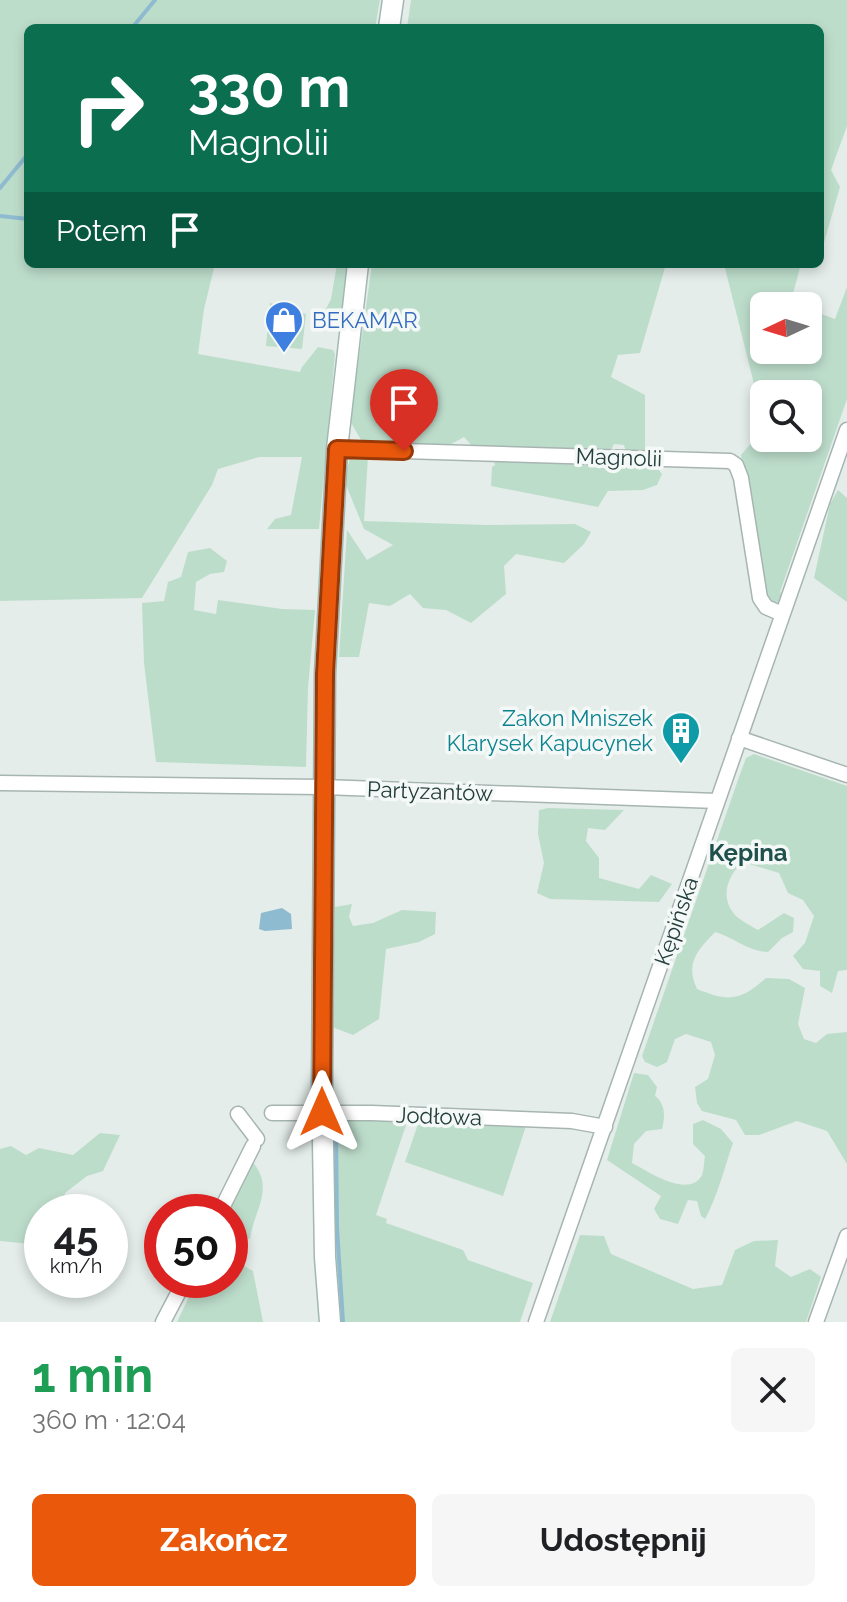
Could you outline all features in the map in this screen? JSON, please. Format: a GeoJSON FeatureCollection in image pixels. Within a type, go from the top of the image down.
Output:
{"type":"FeatureCollection","features":[{"type":"Feature","properties":{"kind":"main road"},"geometry":{"type":"LineString","coordinates":[[390,24],[393,0]]}},
{"type":"Feature","properties":{"kind":"main road"},"geometry":{"type":"LineString","coordinates":[[330,1322],[325,1257],[322,1112],[325,674],[337,449],[358,268]]}},
{"type":"Feature","properties":{"kind":"street","name":"Kępińska"},"geometry":{"type":"LineString","coordinates":[[536,1322],[847,430]]}},
{"type":"Feature","properties":{"kind":"street","name":"Magnolii"},"geometry":{"type":"LineString","coordinates":[[337,449],[730,461],[736,465],[741,478],[760,598],[766,607],[782,614]]}},
{"type":"Feature","properties":{"kind":"street"},"geometry":{"type":"LineString","coordinates":[[739,738],[847,775]]}},
{"type":"Feature","properties":{"kind":"street","name":"Partyzantów"},"geometry":{"type":"LineString","coordinates":[[0,783],[323,787],[717,801]]}},
{"type":"Feature","properties":{"kind":"street","name":"Jodłowa"},"geometry":{"type":"LineString","coordinates":[[272,1113],[572,1121],[605,1127]]}},
{"type":"Feature","properties":{"kind":"street"},"geometry":{"type":"LineString","coordinates":[[229,1194],[255,1143],[238,1114]]}},
{"type":"Feature","properties":{"kind":"street"},"geometry":{"type":"LineString","coordinates":[[816,1322],[847,1236]]}},
{"type":"Feature","properties":{"kind":"street"},"geometry":{"type":"LineString","coordinates":[[163,1322],[176,1298]]}},
{"type":"Feature","properties":{"kind":"green space"},"geometry":{"type":"Polygon","coordinates":[[[0,0],[380,0],[376,24],[24,24],[24,268],[214,268],[198,354],[300,372],[318,347],[333,350],[335,354],[319,529],[267,529],[275,519],[291,515],[302,457],[259,457],[218,469],[212,485],[142,598],[0,601],[0,0]]]}},
{"type":"Feature","properties":{"kind":"green space"},"geometry":{"type":"Polygon","coordinates":[[[411,0],[847,0],[847,126],[831,170],[840,187],[824,243],[824,24],[408,24],[411,0]]]}},
{"type":"Feature","properties":{"kind":"green space"},"geometry":{"type":"Polygon","coordinates":[[[336,268],[348,268],[343,307],[329,314],[325,311],[331,299],[336,268]]]}},
{"type":"Feature","properties":{"kind":"green space"},"geometry":{"type":"Polygon","coordinates":[[[371,268],[665,268],[640,353],[618,355],[611,377],[645,395],[645,453],[626,452],[624,445],[614,444],[610,452],[474,448],[464,437],[444,448],[364,445],[350,421],[371,268]]]}},
{"type":"Feature","properties":{"kind":"green space"},"geometry":{"type":"Polygon","coordinates":[[[725,268],[800,268],[793,292],[750,292],[750,364],[822,364],[822,314],[835,319],[847,287],[847,399],[780,592],[784,595],[776,603],[768,602],[741,455],[750,444],[750,452],[822,452],[822,380],[753,380],[725,268]]]}},
{"type":"Feature","properties":{"kind":"green space"},"geometry":{"type":"Polygon","coordinates":[[[270,303],[306,314],[302,349],[266,346],[270,303]]]}},
{"type":"Feature","properties":{"kind":"green space"},"geometry":{"type":"Polygon","coordinates":[[[351,455],[368,456],[364,521],[575,524],[591,532],[584,544],[564,563],[516,554],[504,566],[506,594],[471,623],[446,610],[423,608],[410,594],[390,606],[369,603],[359,657],[339,657],[347,530],[367,560],[393,545],[364,529],[344,480],[351,455]]]}},
{"type":"Feature","properties":{"kind":"green space"},"geometry":{"type":"Polygon","coordinates":[[[493,459],[653,462],[662,474],[657,485],[643,490],[608,491],[598,507],[491,486],[492,467],[495,465],[493,459]]]}},
{"type":"Feature","properties":{"kind":"green space"},"geometry":{"type":"Polygon","coordinates":[[[838,490],[847,498],[847,602],[814,578],[830,504],[838,490]]]}},
{"type":"Feature","properties":{"kind":"green space"},"geometry":{"type":"Polygon","coordinates":[[[210,548],[227,561],[224,572],[210,574],[196,582],[194,610],[216,614],[218,600],[315,610],[308,688],[306,767],[156,762],[144,663],[142,603],[164,601],[168,582],[181,577],[188,552],[210,548]]]}},
{"type":"Feature","properties":{"kind":"green space"},"geometry":{"type":"Polygon","coordinates":[[[754,754],[847,786],[847,970],[838,971],[832,993],[820,986],[820,971],[803,969],[793,956],[805,943],[814,916],[803,900],[788,893],[779,873],[743,862],[733,873],[727,887],[727,901],[735,915],[758,930],[784,913],[794,918],[793,932],[768,952],[754,950],[715,932],[695,958],[692,972],[697,989],[726,997],[741,995],[766,978],[789,979],[805,988],[798,1024],[804,1039],[816,1043],[827,1034],[847,1032],[847,1164],[827,1131],[797,1121],[759,1135],[745,1135],[736,1120],[702,1111],[697,1103],[695,1087],[708,1079],[715,1055],[711,1042],[686,1034],[675,1039],[667,1062],[657,1067],[645,1062],[642,1056],[746,758],[754,754]]]}},
{"type":"Feature","properties":{"kind":"green space"},"geometry":{"type":"Polygon","coordinates":[[[539,810],[624,810],[605,830],[588,828],[586,841],[599,858],[599,878],[639,889],[651,875],[672,884],[659,902],[550,899],[537,893],[544,863],[538,834],[539,810]]]}},
{"type":"Feature","properties":{"kind":"green space"},"geometry":{"type":"Polygon","coordinates":[[[352,904],[349,917],[353,926],[373,923],[402,910],[436,912],[435,934],[419,942],[386,949],[379,1019],[353,1035],[332,1027],[335,907],[352,904]]]}},
{"type":"Feature","properties":{"kind":"green space"},"geometry":{"type":"Polygon","coordinates":[[[634,1073],[648,1075],[657,1087],[655,1096],[663,1107],[664,1115],[662,1129],[646,1131],[634,1144],[632,1163],[668,1181],[688,1185],[702,1175],[705,1156],[693,1144],[693,1124],[703,1120],[721,1129],[733,1143],[705,1219],[701,1216],[697,1201],[688,1200],[678,1224],[660,1219],[654,1209],[661,1196],[607,1160],[634,1073]]]}},
{"type":"Feature","properties":{"kind":"green space"},"geometry":{"type":"Polygon","coordinates":[[[329,1120],[407,1122],[376,1215],[387,1219],[386,1223],[463,1250],[468,1260],[533,1283],[520,1322],[343,1322],[329,1120]]]}},
{"type":"Feature","properties":{"kind":"green space"},"geometry":{"type":"Polygon","coordinates":[[[418,1124],[526,1126],[503,1196],[405,1162],[418,1124]]]}},
{"type":"Feature","properties":{"kind":"green space"},"geometry":{"type":"Polygon","coordinates":[[[100,1133],[120,1135],[103,1171],[87,1176],[65,1194],[24,1194],[24,1243],[0,1241],[0,1149],[11,1146],[26,1155],[39,1148],[73,1155],[100,1133]]]}},
{"type":"Feature","properties":{"kind":"green space"},"geometry":{"type":"Polygon","coordinates":[[[252,1161],[259,1171],[263,1190],[250,1239],[248,1194],[236,1194],[252,1161]]]}},
{"type":"Feature","properties":{"kind":"green space"},"geometry":{"type":"Polygon","coordinates":[[[580,1235],[604,1236],[611,1254],[693,1289],[722,1285],[735,1250],[754,1241],[778,1240],[775,1266],[791,1277],[810,1269],[821,1277],[806,1322],[550,1322],[580,1235]]]}},
{"type":"Feature","properties":{"kind":"green space"},"geometry":{"type":"Polygon","coordinates":[[[248,1268],[253,1271],[263,1322],[177,1322],[188,1298],[248,1298],[248,1268]]]}},
{"type":"Feature","properties":{"kind":"water"},"geometry":{"type":"Polygon","coordinates":[[[282,908],[291,914],[292,929],[259,929],[261,913],[282,908]]]}},
{"type":"Feature","properties":{"kind":"waterway"},"geometry":{"type":"LineString","coordinates":[[135,24],[155,0]]}},
{"type":"Feature","properties":{"kind":"waterway"},"geometry":{"type":"LineString","coordinates":[[0,188],[24,159]]}},
{"type":"Feature","properties":{"kind":"waterway"},"geometry":{"type":"LineString","coordinates":[[0,216],[24,219]]}},
{"type":"Feature","properties":{"kind":"waterway"},"geometry":{"type":"LineString","coordinates":[[336,1123],[337,1228],[343,1322]]}},
{"type":"Feature","properties":{"kind":"place","name":"BEKAMAR"},"geometry":{"type":"Point","coordinates":[284,354]}},
{"type":"Feature","properties":{"kind":"place","name":"Zakon Mniszek Klarysek Kapucynek"},"geometry":{"type":"Point","coordinates":[681,765]}},
{"type":"Feature","properties":{"kind":"district","name":"Kępina"},"geometry":{"type":"Point","coordinates":[748,853]}},
{"type":"Feature","properties":{"kind":"route"},"geometry":{"type":"LineString","coordinates":[[322,1112],[325,674],[337,449],[404,451]]}}]}
